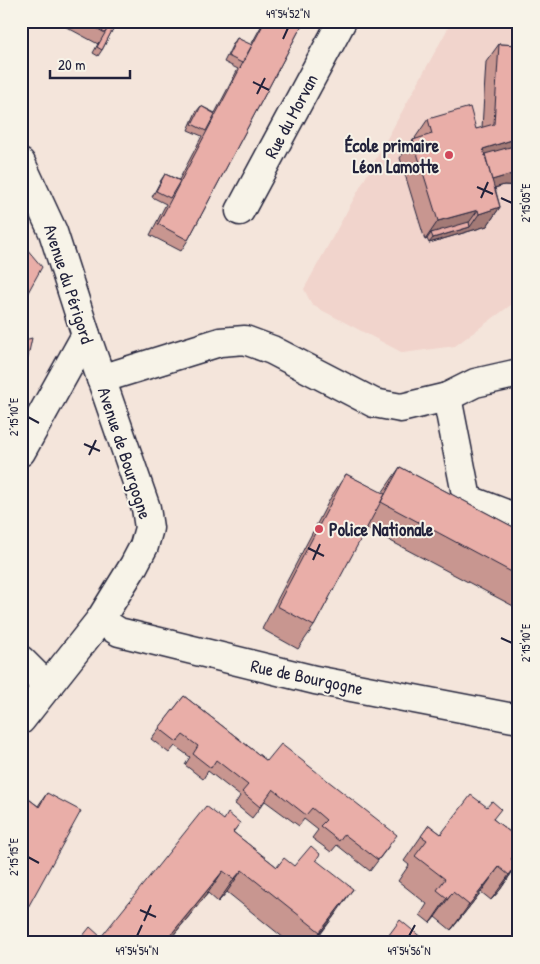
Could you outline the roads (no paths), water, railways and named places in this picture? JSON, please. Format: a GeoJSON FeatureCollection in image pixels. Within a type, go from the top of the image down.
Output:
{"type":"FeatureCollection","features":[{"type":"Feature","properties":{"kind":"street","name":"Rue du Morvan"},"geometry":{"type":"LineString","coordinates":[[240,212],[342,21]]}},
{"type":"Feature","properties":{"kind":"street","name":"Avenue du Périgord"},"geometry":{"type":"LineString","coordinates":[[21,163],[54,232],[101,379]]}},
{"type":"Feature","properties":{"kind":"street"},"geometry":{"type":"LineString","coordinates":[[21,452],[86,335]]}},
{"type":"Feature","properties":{"kind":"street","name":"Avenue de Bourgogne"},"geometry":{"type":"LineString","coordinates":[[21,720],[100,620],[134,565],[144,546],[149,528],[146,508],[101,379],[220,342],[244,340],[272,350],[374,403],[401,408],[447,397],[476,383],[519,373]]}},
{"type":"Feature","properties":{"kind":"street"},"geometry":{"type":"LineString","coordinates":[[447,397],[468,499],[519,519]]}},
{"type":"Feature","properties":{"kind":"street","name":"Rue de Bourgogne"},"geometry":{"type":"LineString","coordinates":[[100,620],[119,632],[306,678],[519,719]]}},
{"type":"Feature","properties":{"kind":"street"},"geometry":{"type":"LineString","coordinates":[[21,660],[48,687]]}},
{"type":"Feature","properties":{"kind":"place","name":"École primaire Léon Lamotte"},"geometry":{"type":"Point","coordinates":[449,155]}},
{"type":"Feature","properties":{"kind":"place","name":"Police Nationale"},"geometry":{"type":"Point","coordinates":[319,529]}}]}
